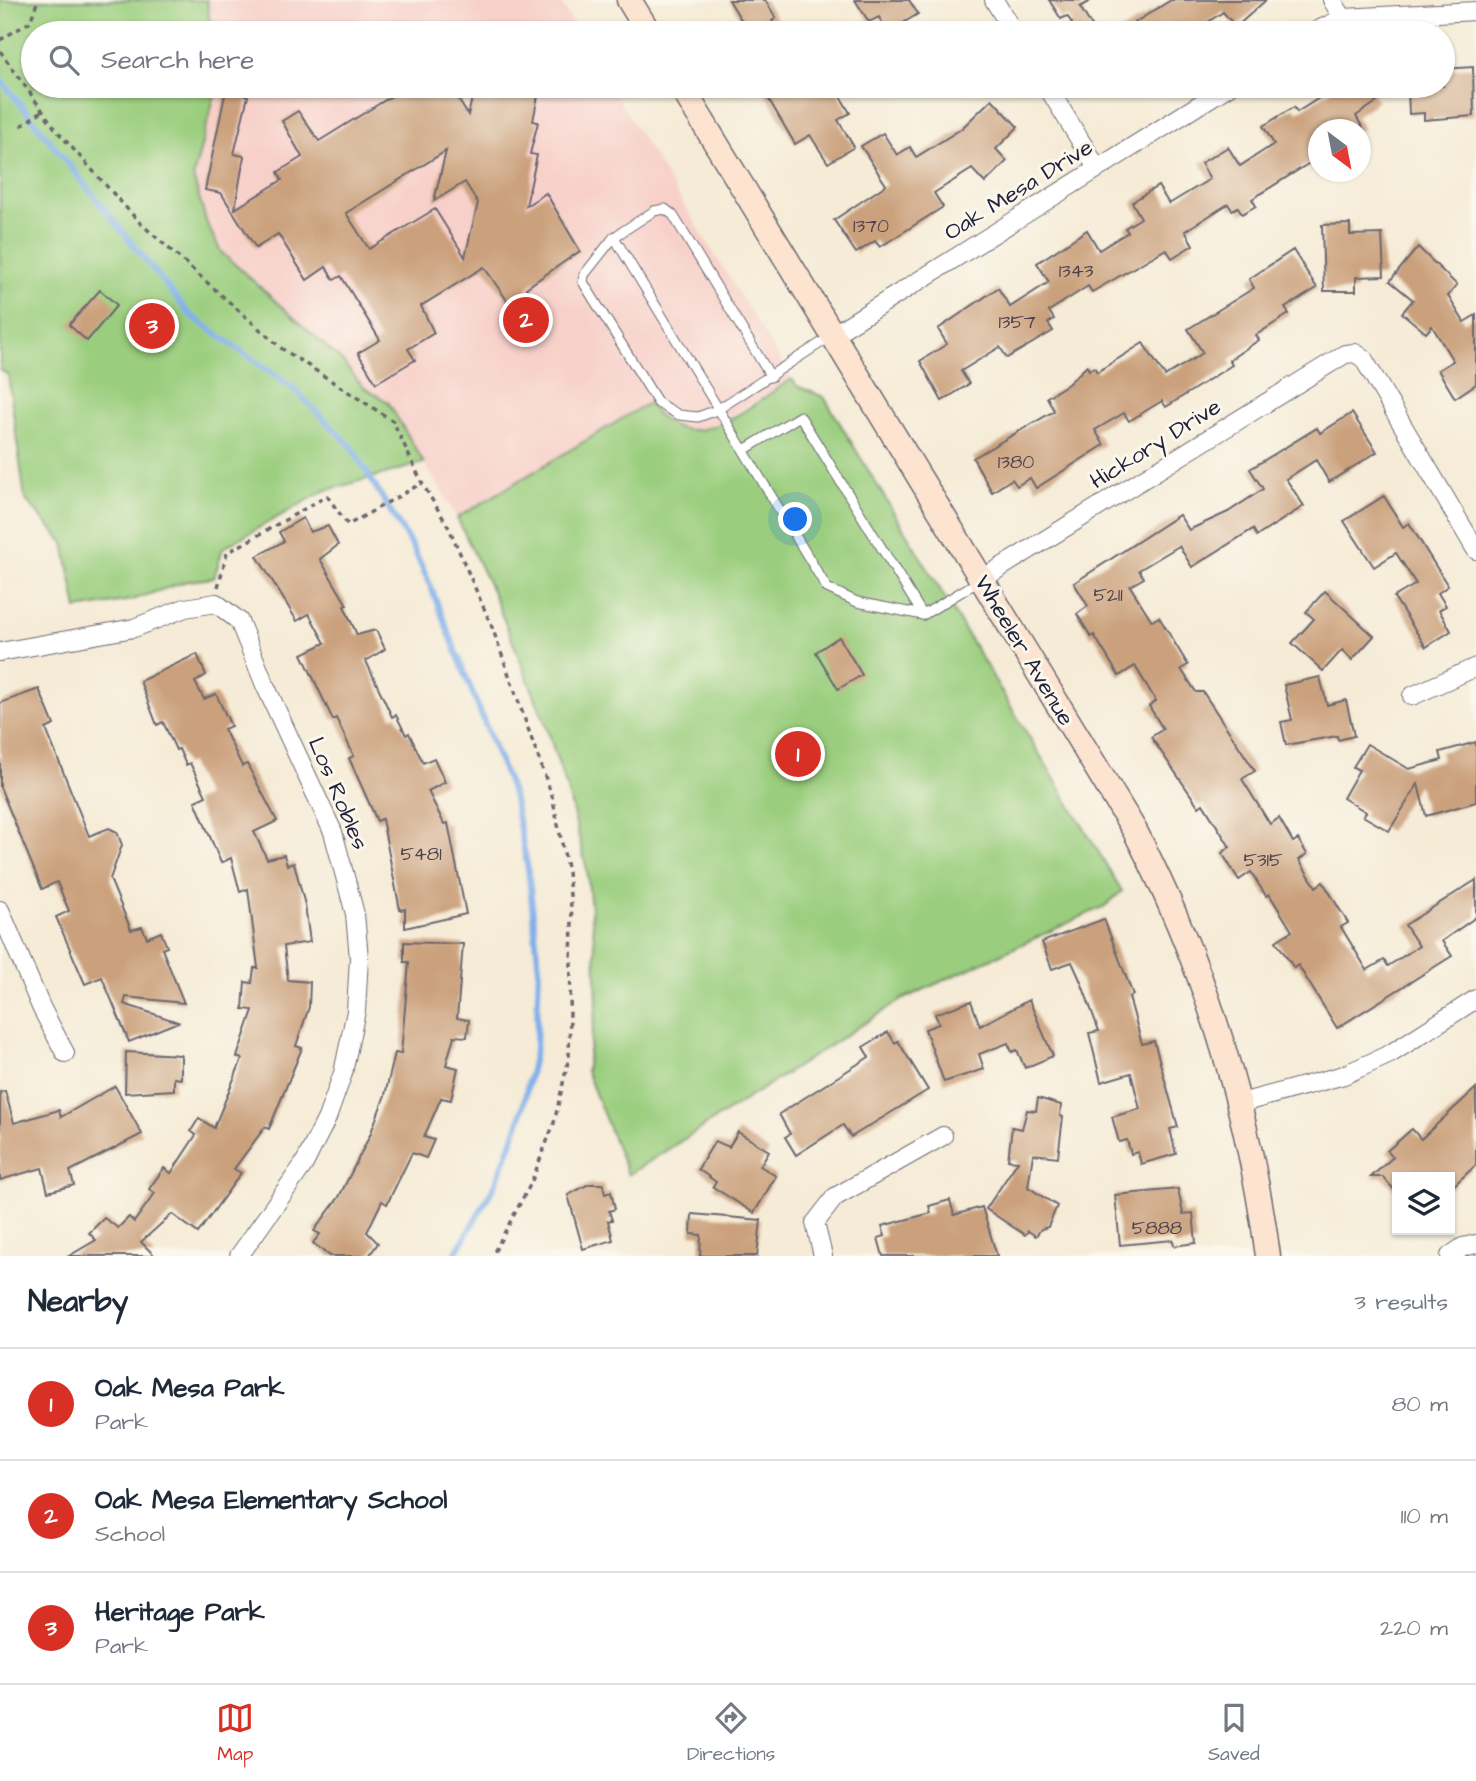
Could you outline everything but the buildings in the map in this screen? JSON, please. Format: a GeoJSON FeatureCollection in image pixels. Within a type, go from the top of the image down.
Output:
{"type":"FeatureCollection","features":[{"type":"Feature","properties":{"kind":"main road"},"geometry":{"type":"LineString","coordinates":[[629,0],[642,21]]}},
{"type":"Feature","properties":{"kind":"main road","name":"Wheeler Avenue"},"geometry":{"type":"LineString","coordinates":[[688,98],[1135,831],[1164,886],[1202,978],[1241,1103],[1259,1186],[1268,1256]]}},
{"type":"Feature","properties":{"kind":"street"},"geometry":{"type":"LineString","coordinates":[[994,0],[1007,21]]}},
{"type":"Feature","properties":{"kind":"street"},"geometry":{"type":"LineString","coordinates":[[1332,0],[1343,18]]}},
{"type":"Feature","properties":{"kind":"street"},"geometry":{"type":"LineString","coordinates":[[1337,21],[1343,18],[1476,11]]}},
{"type":"Feature","properties":{"kind":"street"},"geometry":{"type":"LineString","coordinates":[[1054,98],[1097,168]]}},
{"type":"Feature","properties":{"kind":"street","name":"Oak Mesa Drive"},"geometry":{"type":"LineString","coordinates":[[834,334],[1210,98]]}},
{"type":"Feature","properties":{"kind":"street","name":"Hickory Drive"},"geometry":{"type":"LineString","coordinates":[[982,579],[1345,354],[1355,353],[1363,358],[1476,550]]}},
{"type":"Feature","properties":{"kind":"street"},"geometry":{"type":"LineString","coordinates":[[0,652],[134,628],[185,608],[216,603]]}},
{"type":"Feature","properties":{"kind":"street","name":"Los Robles"},"geometry":{"type":"LineString","coordinates":[[216,603],[239,621],[265,685],[333,832],[355,914],[359,958],[356,1011],[343,1073],[327,1118],[304,1164],[239,1256]]}},
{"type":"Feature","properties":{"kind":"street"},"geometry":{"type":"LineString","coordinates":[[1412,696],[1476,667]]}},
{"type":"Feature","properties":{"kind":"street"},"geometry":{"type":"LineString","coordinates":[[0,910],[41,1007],[65,1053]]}},
{"type":"Feature","properties":{"kind":"street"},"geometry":{"type":"LineString","coordinates":[[1241,1103],[1344,1075],[1390,1054],[1476,999]]}},
{"type":"Feature","properties":{"kind":"street"},"geometry":{"type":"LineString","coordinates":[[824,1256],[815,1223],[835,1197],[943,1136]]}},
{"type":"Feature","properties":{"kind":"street"},"geometry":{"type":"LineString","coordinates":[[1450,1256],[1476,1244]]}},
{"type":"Feature","properties":{"kind":"lane"},"geometry":{"type":"LineString","coordinates":[[771,377],[673,215],[665,209],[654,211],[614,237],[584,275],[583,282],[658,403],[679,415],[698,417],[718,410],[771,377],[834,334]]}},
{"type":"Feature","properties":{"kind":"lane"},"geometry":{"type":"LineString","coordinates":[[614,237],[827,588],[857,602],[923,615],[982,579]]}},
{"type":"Feature","properties":{"kind":"lane"},"geometry":{"type":"LineString","coordinates":[[744,450],[800,416],[923,615]]}},
{"type":"Feature","properties":{"kind":"path"},"geometry":{"type":"LineString","coordinates":[[30,21],[38,0]]}},
{"type":"Feature","properties":{"kind":"path"},"geometry":{"type":"LineString","coordinates":[[0,40],[21,27]]}},
{"type":"Feature","properties":{"kind":"path"},"geometry":{"type":"LineString","coordinates":[[0,51],[21,82]]}},
{"type":"Feature","properties":{"kind":"path"},"geometry":{"type":"LineString","coordinates":[[32,98],[139,222],[180,261],[281,348],[393,421],[422,483],[449,528],[492,627],[552,796],[568,872],[572,919],[569,1057],[554,1123],[531,1183],[492,1256]]}},
{"type":"Feature","properties":{"kind":"path"},"geometry":{"type":"LineString","coordinates":[[21,127],[41,111]]}},
{"type":"Feature","properties":{"kind":"path"},"geometry":{"type":"LineString","coordinates":[[216,603],[227,553],[327,496],[348,524],[422,483]]}},
{"type":"Feature","properties":{"kind":"shaded area"},"geometry":{"type":"Polygon","coordinates":[[[207,0],[559,0],[572,21],[210,21],[207,0]]]}},
{"type":"Feature","properties":{"kind":"shaded area"},"geometry":{"type":"Polygon","coordinates":[[[214,98],[617,98],[792,379],[705,430],[686,431],[667,426],[648,403],[457,518],[388,402],[363,387],[341,360],[221,252],[207,224],[193,177],[214,98]]]}},
{"type":"Feature","properties":{"kind":"green space"},"geometry":{"type":"Polygon","coordinates":[[[0,0],[207,0],[210,21],[21,21],[21,98],[214,98],[193,177],[207,224],[221,252],[341,360],[363,387],[388,402],[424,463],[324,491],[223,548],[214,578],[187,581],[132,600],[77,609],[64,543],[25,499],[8,375],[0,370],[0,0]]]}},
{"type":"Feature","properties":{"kind":"green space"},"geometry":{"type":"Polygon","coordinates":[[[792,379],[797,386],[824,397],[1122,891],[1105,906],[901,1000],[628,1175],[586,1071],[597,1003],[595,949],[587,870],[568,792],[543,717],[493,593],[457,518],[648,403],[664,421],[682,429],[700,430],[737,415],[792,379]]]}},
{"type":"Feature","properties":{"kind":"waterway"},"geometry":{"type":"LineString","coordinates":[[0,79],[189,314],[293,388],[350,445],[413,548],[428,580],[513,795],[528,869],[539,968],[536,1047],[520,1120],[495,1185],[454,1256]]}},
{"type":"Feature","properties":{"kind":"place","name":"Oak Mesa Elementary School"},"geometry":{"type":"Point","coordinates":[526,320]}},
{"type":"Feature","properties":{"kind":"place","name":"Heritage Park"},"geometry":{"type":"Point","coordinates":[152,326]}},
{"type":"Feature","properties":{"kind":"place","name":"Oak Mesa Park"},"geometry":{"type":"Point","coordinates":[798,754]}}]}
